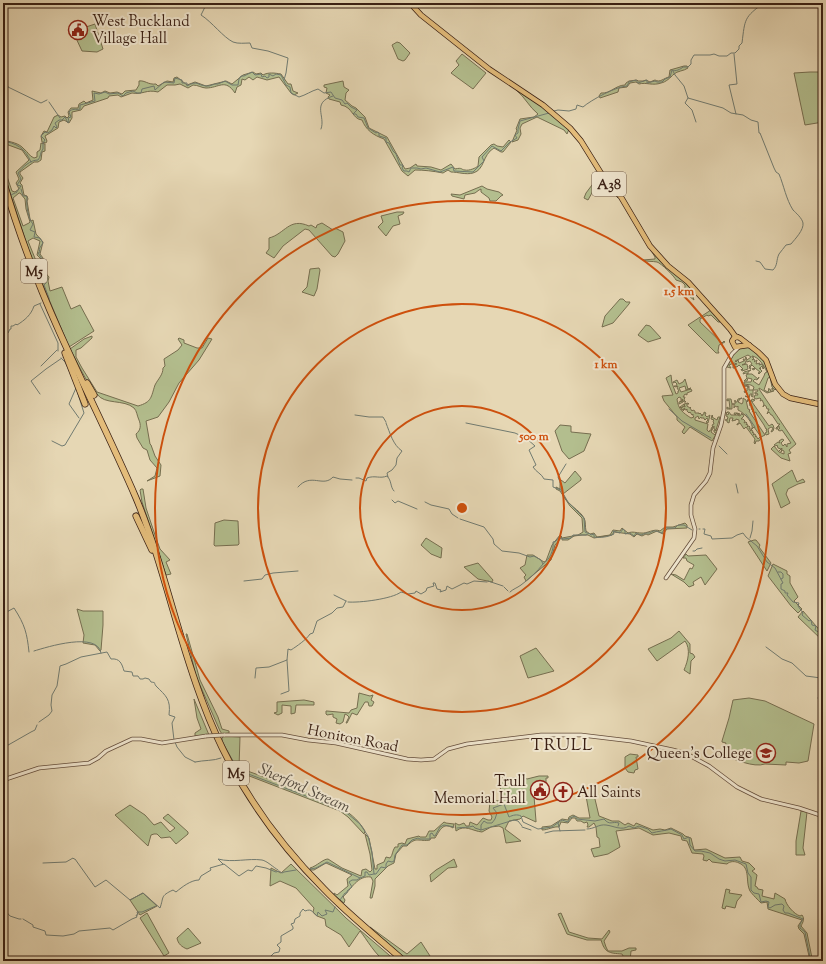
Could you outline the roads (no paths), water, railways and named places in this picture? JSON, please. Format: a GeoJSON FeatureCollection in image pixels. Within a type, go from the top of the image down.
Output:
{"type":"FeatureCollection","features":[{"type":"Feature","properties":{"kind":"highway","name":"M5"},"geometry":{"type":"LineString","coordinates":[[3,180],[39,283],[72,359],[123,468],[150,535]]}},
{"type":"Feature","properties":{"kind":"highway","name":"M5"},"geometry":{"type":"LineString","coordinates":[[3,190],[31,271],[130,492],[152,550],[200,703],[221,753],[246,797],[266,826],[299,868],[335,904],[399,961]]}},
{"type":"Feature","properties":{"kind":"highway","name":"M5"},"geometry":{"type":"LineString","coordinates":[[66,352],[85,404]]}},
{"type":"Feature","properties":{"kind":"highway","name":"M5"},"geometry":{"type":"LineString","coordinates":[[72,359],[94,395]]}},
{"type":"Feature","properties":{"kind":"highway","name":"M5"},"geometry":{"type":"LineString","coordinates":[[140,498],[202,702],[218,740],[246,791],[268,825],[301,866],[337,902],[404,961]]}},
{"type":"Feature","properties":{"kind":"highway","name":"M5"},"geometry":{"type":"LineString","coordinates":[[136,516],[152,550]]}},
{"type":"Feature","properties":{"kind":"main road","name":"A38"},"geometry":{"type":"LineString","coordinates":[[410,3],[421,15],[489,69],[552,112],[565,123],[579,138],[604,178],[623,201],[643,236],[654,251],[668,266],[685,280],[737,339],[758,352],[766,360],[776,386],[783,394],[788,397],[823,405]]}},
{"type":"Feature","properties":{"kind":"main road","name":"A38"},"geometry":{"type":"LineString","coordinates":[[737,339],[738,346]]}},
{"type":"Feature","properties":{"kind":"main road"},"geometry":{"type":"LineString","coordinates":[[737,339],[742,343],[738,346]]}},
{"type":"Feature","properties":{"kind":"main road"},"geometry":{"type":"LineString","coordinates":[[738,346],[749,346]]}},
{"type":"Feature","properties":{"kind":"street"},"geometry":{"type":"LineString","coordinates":[[666,578],[694,538],[695,529],[690,506],[694,495],[706,481],[710,470],[713,448],[722,424],[724,410],[724,368],[738,346]]}},
{"type":"Feature","properties":{"kind":"street","name":"Honiton Road"},"geometry":{"type":"LineString","coordinates":[[3,780],[39,768],[89,763],[106,751],[132,739],[162,743],[206,736],[282,735],[304,740],[336,743],[411,760],[425,760],[434,759],[449,749],[479,742],[541,735],[581,734],[638,742],[673,750],[702,761],[737,787],[761,799],[799,808],[823,816]]}},
{"type":"Feature","properties":{"kind":"waterway"},"geometry":{"type":"LineString","coordinates":[[207,3],[201,15],[229,40],[237,43],[250,43],[252,48],[268,51],[288,58],[284,80]]}},
{"type":"Feature","properties":{"kind":"waterway"},"geometry":{"type":"LineString","coordinates":[[554,111],[569,111],[576,109],[577,105],[583,107],[604,94],[617,88],[627,86],[629,82],[636,80],[638,83],[647,80],[647,83],[655,81],[662,82],[670,77],[672,70],[688,67],[691,64],[691,60],[694,55],[714,54],[719,56],[727,56],[731,53],[735,53],[742,43],[745,23],[749,15],[764,3]]}},
{"type":"Feature","properties":{"kind":"waterway"},"geometry":{"type":"LineString","coordinates":[[734,54],[737,84],[729,85],[736,114]]}},
{"type":"Feature","properties":{"kind":"waterway"},"geometry":{"type":"LineString","coordinates":[[673,71],[684,86],[688,98],[723,108],[731,113],[743,115],[758,122],[759,133],[774,168],[779,174],[793,210],[803,223],[801,231],[797,237],[791,244],[786,245],[778,256],[776,266],[773,270],[765,269],[760,262],[756,261]]}},
{"type":"Feature","properties":{"kind":"waterway"},"geometry":{"type":"LineString","coordinates":[[16,193],[21,186],[17,185],[21,179],[18,173],[27,164],[38,160],[40,157],[45,140],[41,136],[45,132],[48,133],[52,130],[54,126],[56,128],[55,123],[65,117],[68,123],[68,118],[71,117],[69,112],[80,109],[80,105],[95,101],[94,93],[118,93],[123,96],[126,93],[133,91],[141,93],[142,89],[154,86],[155,90],[164,82],[174,83],[175,78],[182,80],[182,83],[187,83],[187,86],[195,83],[209,86],[225,81],[232,85],[238,85],[241,76],[252,72],[255,75],[261,74],[262,77],[265,76],[267,78],[269,77],[269,74],[273,76],[276,74],[281,75],[286,85],[290,87],[291,93],[299,97],[318,89],[324,93],[331,92],[335,98],[342,100],[345,104],[347,103],[357,110],[353,114],[364,118],[368,128],[376,133],[378,132],[379,136],[386,138],[386,142],[389,143],[396,154],[400,165],[403,165],[402,168],[404,171],[409,172],[411,168],[426,168],[440,172],[453,167],[454,171],[473,172],[484,161],[482,157],[492,146],[501,151],[510,142],[517,138],[515,135],[518,133],[520,121],[549,113]]}},
{"type":"Feature","properties":{"kind":"waterway"},"geometry":{"type":"LineString","coordinates":[[3,81],[8,87],[41,103],[47,100]]}},
{"type":"Feature","properties":{"kind":"waterway"},"geometry":{"type":"LineString","coordinates":[[3,91],[8,87]]}},
{"type":"Feature","properties":{"kind":"waterway"},"geometry":{"type":"LineString","coordinates":[[321,129],[321,106],[326,99],[333,96]]}},
{"type":"Feature","properties":{"kind":"waterway"},"geometry":{"type":"LineString","coordinates":[[688,98],[685,103],[692,110],[696,122]]}},
{"type":"Feature","properties":{"kind":"waterway"},"geometry":{"type":"LineString","coordinates":[[49,102],[60,118]]}},
{"type":"Feature","properties":{"kind":"waterway"},"geometry":{"type":"LineString","coordinates":[[3,141],[20,147],[29,157],[31,162]]}},
{"type":"Feature","properties":{"kind":"waterway"},"geometry":{"type":"LineString","coordinates":[[21,189],[23,196],[27,197],[28,212],[33,224],[30,230],[35,232],[34,237],[40,238],[43,243],[39,249],[40,252],[38,253],[42,259],[42,272],[45,273],[47,278],[44,285],[49,300]]}},
{"type":"Feature","properties":{"kind":"waterway"},"geometry":{"type":"LineString","coordinates":[[11,195],[15,193]]}},
{"type":"Feature","properties":{"kind":"waterway"},"geometry":{"type":"LineString","coordinates":[[3,334],[8,333],[11,326],[17,325],[25,319],[34,306],[41,303]]}},
{"type":"Feature","properties":{"kind":"waterway"},"geometry":{"type":"LineString","coordinates":[[40,304],[58,343],[58,351]]}},
{"type":"Feature","properties":{"kind":"waterway"},"geometry":{"type":"LineString","coordinates":[[41,366],[57,350]]}},
{"type":"Feature","properties":{"kind":"waterway"},"geometry":{"type":"LineString","coordinates":[[61,358],[69,370]]}},
{"type":"Feature","properties":{"kind":"waterway"},"geometry":{"type":"LineString","coordinates":[[40,394],[31,381],[62,358]]}},
{"type":"Feature","properties":{"kind":"waterway"},"geometry":{"type":"LineString","coordinates":[[76,388],[69,404],[79,418]]}},
{"type":"Feature","properties":{"kind":"waterway"},"geometry":{"type":"LineString","coordinates":[[52,441],[62,446],[65,445],[84,413],[78,394]]}},
{"type":"Feature","properties":{"kind":"waterway"},"geometry":{"type":"LineString","coordinates":[[669,409],[682,421],[711,438]]}},
{"type":"Feature","properties":{"kind":"waterway"},"geometry":{"type":"LineString","coordinates":[[746,414],[755,427]]}},
{"type":"Feature","properties":{"kind":"waterway"},"geometry":{"type":"LineString","coordinates":[[355,415],[383,417],[386,422]]}},
{"type":"Feature","properties":{"kind":"waterway"},"geometry":{"type":"LineString","coordinates":[[386,423],[390,435],[402,451],[397,458],[396,465],[387,473],[388,477]]}},
{"type":"Feature","properties":{"kind":"waterway"},"geometry":{"type":"LineString","coordinates":[[466,423],[515,433],[526,438],[535,446],[529,450],[536,465],[533,467],[544,479],[553,480],[553,487],[561,490]]}},
{"type":"Feature","properties":{"kind":"waterway"},"geometry":{"type":"LineString","coordinates":[[719,446],[727,454]]}},
{"type":"Feature","properties":{"kind":"waterway"},"geometry":{"type":"LineString","coordinates":[[566,464],[558,477],[562,487],[561,490],[568,502],[584,518],[585,532],[587,533]]}},
{"type":"Feature","properties":{"kind":"waterway"},"geometry":{"type":"LineString","coordinates":[[356,478],[366,481],[367,478],[370,477],[387,476],[394,491]]}},
{"type":"Feature","properties":{"kind":"waterway"},"geometry":{"type":"LineString","coordinates":[[298,487],[308,481],[325,481],[333,477],[352,480]]}},
{"type":"Feature","properties":{"kind":"waterway"},"geometry":{"type":"LineString","coordinates":[[736,484],[738,493]]}},
{"type":"Feature","properties":{"kind":"waterway"},"geometry":{"type":"LineString","coordinates":[[392,500],[395,503],[398,501],[417,509]]}},
{"type":"Feature","properties":{"kind":"waterway"},"geometry":{"type":"LineString","coordinates":[[425,502],[449,509],[452,514],[458,518]]}},
{"type":"Feature","properties":{"kind":"waterway"},"geometry":{"type":"LineString","coordinates":[[460,519],[484,527],[493,539],[494,544],[502,551],[519,553],[530,557],[534,556],[541,560],[543,564],[548,560],[551,554],[553,542],[559,537],[563,539],[571,538],[573,535],[586,535],[589,533],[591,535],[594,534],[594,537],[604,537],[614,534],[613,531],[620,533],[623,529],[625,534],[630,533],[634,536],[636,533],[641,535],[655,531],[662,533],[665,528],[675,528],[678,525],[684,525],[692,530]]}},
{"type":"Feature","properties":{"kind":"waterway"},"geometry":{"type":"LineString","coordinates":[[750,538],[753,521]]}},
{"type":"Feature","properties":{"kind":"waterway"},"geometry":{"type":"LineString","coordinates":[[703,529],[705,529],[704,534],[711,536],[712,539],[732,538],[743,533],[757,546],[767,562],[775,568],[783,583],[781,584],[781,589],[785,591],[785,593],[788,593],[787,595],[793,602],[799,603],[798,606],[803,613],[802,615],[809,621],[811,620],[812,625],[816,626],[815,630],[823,635]]}},
{"type":"Feature","properties":{"kind":"waterway"},"geometry":{"type":"LineString","coordinates":[[693,551],[702,548]]}},
{"type":"Feature","properties":{"kind":"waterway"},"geometry":{"type":"LineString","coordinates":[[510,592],[536,573],[543,564]]}},
{"type":"Feature","properties":{"kind":"waterway"},"geometry":{"type":"LineString","coordinates":[[244,581],[262,579],[265,575],[273,573],[298,571]]}},
{"type":"Feature","properties":{"kind":"waterway"},"geometry":{"type":"LineString","coordinates":[[778,572],[783,574],[783,578],[781,579]]}},
{"type":"Feature","properties":{"kind":"waterway"},"geometry":{"type":"LineString","coordinates":[[348,602],[375,600],[390,597],[401,592],[408,594],[415,593],[416,591],[421,594],[426,591],[427,588],[434,586],[433,583],[435,583],[437,589],[441,590],[440,592],[446,590],[447,586],[452,589],[464,583],[467,584],[474,581],[487,582]]}},
{"type":"Feature","properties":{"kind":"waterway"},"geometry":{"type":"LineString","coordinates":[[488,581],[503,586]]}},
{"type":"Feature","properties":{"kind":"waterway"},"geometry":{"type":"LineString","coordinates":[[504,587],[508,591]]}},
{"type":"Feature","properties":{"kind":"waterway"},"geometry":{"type":"LineString","coordinates":[[334,595],[346,601]]}},
{"type":"Feature","properties":{"kind":"waterway"},"geometry":{"type":"LineString","coordinates":[[255,678],[256,668],[269,667],[287,660],[288,649],[291,650],[304,641],[310,634],[313,633],[317,621],[332,613],[337,608],[343,607],[346,601]]}},
{"type":"Feature","properties":{"kind":"waterway"},"geometry":{"type":"LineString","coordinates":[[3,614],[14,608],[25,629],[29,652]]}},
{"type":"Feature","properties":{"kind":"waterway"},"geometry":{"type":"LineString","coordinates":[[34,651],[60,644],[82,642],[91,643],[98,646],[101,653]]}},
{"type":"Feature","properties":{"kind":"waterway"},"geometry":{"type":"LineString","coordinates":[[766,647],[782,659],[792,663],[806,676],[821,678],[821,689]]}},
{"type":"Feature","properties":{"kind":"waterway"},"geometry":{"type":"LineString","coordinates":[[39,722],[52,711],[52,695],[57,686],[60,666],[81,657],[107,652],[111,659],[117,659],[120,662],[124,671],[132,672],[133,676],[138,676],[140,679],[149,679],[165,695],[169,705],[169,715],[175,717],[172,723],[174,740]]}},
{"type":"Feature","properties":{"kind":"waterway"},"geometry":{"type":"LineString","coordinates":[[281,694],[289,691],[287,660]]}},
{"type":"Feature","properties":{"kind":"waterway"},"geometry":{"type":"LineString","coordinates":[[3,748],[35,730],[37,725]]}},
{"type":"Feature","properties":{"kind":"waterway","name":"Sherford Stream"},"geometry":{"type":"LineString","coordinates":[[175,742],[185,757],[195,762]]}},
{"type":"Feature","properties":{"kind":"waterway","name":"Sherford Stream"},"geometry":{"type":"LineString","coordinates":[[229,755],[238,770],[319,801],[348,814],[360,824],[368,836],[372,852],[374,874],[376,874],[381,867],[386,868],[388,861],[394,861],[395,855],[402,845],[407,845],[412,840],[418,838],[430,839],[430,834],[432,833],[435,836],[440,827],[444,825],[454,827]]}},
{"type":"Feature","properties":{"kind":"waterway","name":"Sherford Stream"},"geometry":{"type":"LineString","coordinates":[[195,762],[221,758]]}},
{"type":"Feature","properties":{"kind":"waterway","name":"Sherford Stream"},"geometry":{"type":"LineString","coordinates":[[457,828],[473,826],[481,830],[481,825],[484,821],[487,823],[492,823],[495,819],[497,813],[493,808],[504,804],[509,817],[515,815],[521,816],[523,822],[538,829],[552,827],[562,820],[568,822],[570,818],[575,816],[577,819],[595,821],[604,819],[610,823],[619,823],[618,826]]}},
{"type":"Feature","properties":{"kind":"waterway"},"geometry":{"type":"LineString","coordinates":[[481,830],[514,820],[518,821],[522,826]]}},
{"type":"Feature","properties":{"kind":"waterway"},"geometry":{"type":"LineString","coordinates":[[558,823],[560,831]]}},
{"type":"Feature","properties":{"kind":"waterway","name":"Sherford Stream"},"geometry":{"type":"LineString","coordinates":[[587,829],[603,825],[621,828],[629,826],[634,828],[639,826],[648,829],[652,833],[671,829],[682,835],[684,839],[689,837],[690,845],[695,851],[710,853],[725,861],[735,860],[746,864],[748,873],[751,877],[751,890],[754,893],[759,894],[761,902],[769,902],[768,907],[770,908],[775,905],[782,904],[784,906],[783,910],[785,913],[803,919],[800,924],[800,928],[805,932],[810,957],[805,961]]}},
{"type":"Feature","properties":{"kind":"waterway","name":"Sherford Stream"},"geometry":{"type":"LineString","coordinates":[[522,827],[531,830]]}},
{"type":"Feature","properties":{"kind":"waterway"},"geometry":{"type":"LineString","coordinates":[[545,833],[553,831],[585,830]]}},
{"type":"Feature","properties":{"kind":"waterway"},"geometry":{"type":"LineString","coordinates":[[43,863],[66,862],[73,858],[95,887],[106,880],[130,900],[143,893],[160,908],[163,897],[166,894],[173,890],[176,892],[190,882],[199,880],[201,876],[211,870],[210,868],[224,864],[239,876],[248,870],[252,871],[256,866],[282,873],[296,870]]}},
{"type":"Feature","properties":{"kind":"waterway"},"geometry":{"type":"LineString","coordinates":[[223,864],[218,859],[229,861],[262,860],[278,870]]}},
{"type":"Feature","properties":{"kind":"waterway"},"geometry":{"type":"LineString","coordinates":[[310,869],[316,868],[327,862],[360,878],[365,876],[365,872],[369,875],[374,874]]}},
{"type":"Feature","properties":{"kind":"waterway"},"geometry":{"type":"LineString","coordinates":[[340,900],[352,887],[349,882],[360,878]]}},
{"type":"Feature","properties":{"kind":"waterway"},"geometry":{"type":"LineString","coordinates":[[23,919],[33,925],[33,927],[45,931],[46,935],[63,936],[74,934],[79,931],[110,928],[113,930],[137,917],[137,912],[142,912],[156,906]]}},
{"type":"Feature","properties":{"kind":"waterway"},"geometry":{"type":"LineString","coordinates":[[266,961],[274,953],[279,952],[280,948],[277,945],[281,942],[281,936],[293,929],[291,924],[294,923],[295,919],[300,916],[303,909],[305,911],[311,910],[317,916],[318,912],[322,916],[327,914],[325,910],[333,912],[335,907]]}},
{"type":"Feature","properties":{"kind":"waterway"},"geometry":{"type":"LineString","coordinates":[[3,908],[10,916],[21,919]]}},
{"type":"Feature","properties":{"kind":"place","name":"West Buckland Village Hall"},"geometry":{"type":"Point","coordinates":[78,30]}},
{"type":"Feature","properties":{"kind":"place","name":"Queen's College"},"geometry":{"type":"Point","coordinates":[766,753]}},
{"type":"Feature","properties":{"kind":"place","name":"Trull Memorial Hall"},"geometry":{"type":"Point","coordinates":[540,790]}},
{"type":"Feature","properties":{"kind":"place","name":"All Saints"},"geometry":{"type":"Point","coordinates":[563,792]}},
{"type":"Feature","properties":{"kind":"district","name":"TRULL"},"geometry":{"type":"Point","coordinates":[562,744]}}]}
